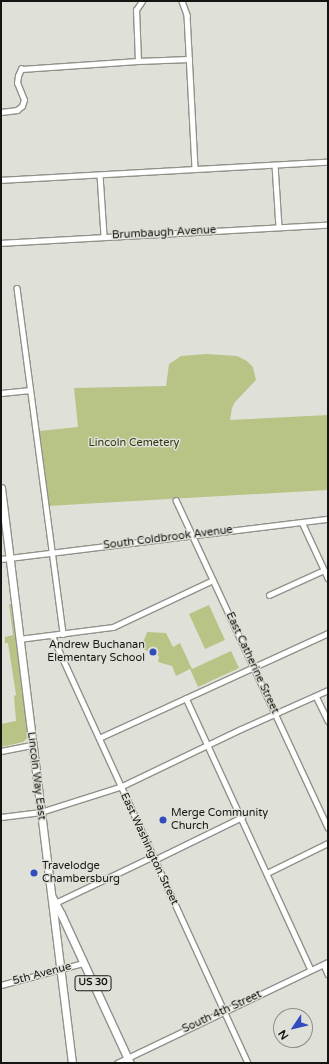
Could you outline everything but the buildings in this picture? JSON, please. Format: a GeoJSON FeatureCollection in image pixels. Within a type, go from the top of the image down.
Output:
{"type":"FeatureCollection","features":[{"type":"Feature","properties":{"kind":"highway","name":"Lincoln Way East"},"geometry":{"type":"LineString","coordinates":[[1,488],[54,930],[72,1063]]}},
{"type":"Feature","properties":{"kind":"highway","name":"US 30"},"geometry":{"type":"LineString","coordinates":[[50,894],[66,924],[129,1060]]}},
{"type":"Feature","properties":{"kind":"highway"},"geometry":{"type":"LineString","coordinates":[[54,930],[66,924]]}},
{"type":"Feature","properties":{"kind":"street"},"geometry":{"type":"LineString","coordinates":[[138,61],[136,10],[142,1]]}},
{"type":"Feature","properties":{"kind":"street"},"geometry":{"type":"LineString","coordinates":[[182,1],[187,15],[195,169]]}},
{"type":"Feature","properties":{"kind":"street"},"geometry":{"type":"LineString","coordinates":[[1,112],[17,110],[22,106],[24,100],[17,83],[21,69],[189,59]]}},
{"type":"Feature","properties":{"kind":"street"},"geometry":{"type":"LineString","coordinates":[[1,180],[328,162]]}},
{"type":"Feature","properties":{"kind":"street"},"geometry":{"type":"LineString","coordinates":[[275,165],[279,227]]}},
{"type":"Feature","properties":{"kind":"street"},"geometry":{"type":"LineString","coordinates":[[100,175],[104,236]]}},
{"type":"Feature","properties":{"kind":"street","name":"Brumbaugh Avenue"},"geometry":{"type":"LineString","coordinates":[[1,243],[104,236],[328,225]]}},
{"type":"Feature","properties":{"kind":"street"},"geometry":{"type":"LineString","coordinates":[[17,288],[63,634]]}},
{"type":"Feature","properties":{"kind":"street"},"geometry":{"type":"LineString","coordinates":[[1,393],[30,390]]}},
{"type":"Feature","properties":{"kind":"street","name":"East Catherine Street"},"geometry":{"type":"LineString","coordinates":[[176,500],[328,827]]}},
{"type":"Feature","properties":{"kind":"street","name":"South Coldbrook Avenue"},"geometry":{"type":"LineString","coordinates":[[1,559],[328,519]]}},
{"type":"Feature","properties":{"kind":"street"},"geometry":{"type":"LineString","coordinates":[[302,522],[328,578]]}},
{"type":"Feature","properties":{"kind":"street"},"geometry":{"type":"LineString","coordinates":[[269,595],[324,570]]}},
{"type":"Feature","properties":{"kind":"street"},"geometry":{"type":"LineString","coordinates":[[19,639],[113,627],[214,580]]}},
{"type":"Feature","properties":{"kind":"street"},"geometry":{"type":"LineString","coordinates":[[99,738],[328,633]]}},
{"type":"Feature","properties":{"kind":"street","name":"East Washington Street"},"geometry":{"type":"LineString","coordinates":[[52,635],[120,787],[248,1063]]}},
{"type":"Feature","properties":{"kind":"street"},"geometry":{"type":"LineString","coordinates":[[1,817],[41,812],[120,787],[275,713],[328,690]]}},
{"type":"Feature","properties":{"kind":"street"},"geometry":{"type":"LineString","coordinates":[[316,696],[328,721]]}},
{"type":"Feature","properties":{"kind":"street"},"geometry":{"type":"LineString","coordinates":[[186,698],[312,970]]}},
{"type":"Feature","properties":{"kind":"street"},"geometry":{"type":"LineString","coordinates":[[1,751],[32,745]]}},
{"type":"Feature","properties":{"kind":"street"},"geometry":{"type":"LineString","coordinates":[[55,903],[242,817]]}},
{"type":"Feature","properties":{"kind":"street"},"geometry":{"type":"LineString","coordinates":[[267,873],[328,843]]}},
{"type":"Feature","properties":{"kind":"street","name":"5th Avenue"},"geometry":{"type":"LineString","coordinates":[[1,985],[83,963]]}},
{"type":"Feature","properties":{"kind":"street"},"geometry":{"type":"LineString","coordinates":[[326,963],[328,974]]}},
{"type":"Feature","properties":{"kind":"street","name":"South 4th Street"},"geometry":{"type":"LineString","coordinates":[[117,1063],[129,1060],[224,1011],[326,963]]}},
{"type":"Feature","properties":{"kind":"green space","name":"Lincoln Cemetery"},"geometry":{"type":"Polygon","coordinates":[[[206,354],[237,356],[247,361],[253,367],[256,380],[235,402],[232,408],[230,420],[328,415],[328,490],[47,506],[39,431],[78,427],[74,388],[166,386],[169,364],[181,356],[206,354]]]}},
{"type":"Feature","properties":{"kind":"green space"},"geometry":{"type":"Polygon","coordinates":[[[9,604],[11,604],[28,737],[23,742],[1,747],[1,724],[16,721],[14,696],[16,695],[8,643],[5,643],[5,637],[13,635],[9,604]]]}},
{"type":"Feature","properties":{"kind":"green space"},"geometry":{"type":"Polygon","coordinates":[[[209,605],[225,640],[205,649],[189,614],[209,605]]]}},
{"type":"Feature","properties":{"kind":"green space"},"geometry":{"type":"Polygon","coordinates":[[[147,632],[166,633],[173,647],[180,643],[192,669],[231,651],[239,668],[198,687],[190,669],[176,676],[172,666],[158,662],[159,656],[141,648],[147,632]]]}},
{"type":"Feature","properties":{"kind":"place","name":"Andrew Buchanan Elementary School"},"geometry":{"type":"Point","coordinates":[153,652]}},
{"type":"Feature","properties":{"kind":"place","name":"Merge Community Church"},"geometry":{"type":"Point","coordinates":[163,820]}},
{"type":"Feature","properties":{"kind":"place","name":"Travelodge Chambersburg"},"geometry":{"type":"Point","coordinates":[34,873]}}]}
